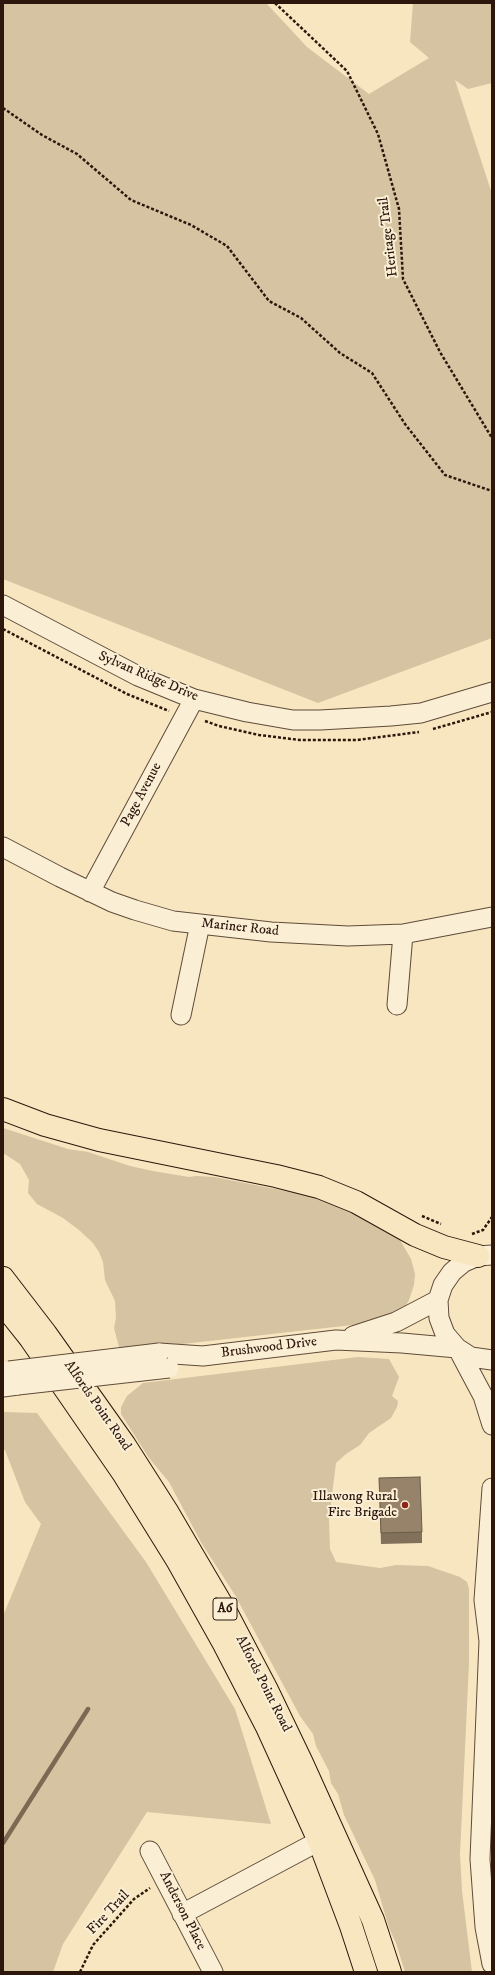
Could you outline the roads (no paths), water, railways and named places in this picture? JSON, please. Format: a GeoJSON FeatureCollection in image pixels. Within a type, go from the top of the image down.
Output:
{"type":"FeatureCollection","features":[{"type":"Feature","properties":{"kind":"highway"},"geometry":{"type":"LineString","coordinates":[[3,1109],[44,1125],[99,1140],[276,1176],[319,1187],[356,1202],[422,1238],[444,1247],[485,1255]]}},
{"type":"Feature","properties":{"kind":"highway","name":"Alfords Point Road"},"geometry":{"type":"LineString","coordinates":[[3,1278],[46,1334],[124,1444],[172,1520],[225,1610],[269,1695],[305,1770],[373,1920],[390,1972]]}},
{"type":"Feature","properties":{"kind":"highway","name":"Alfords Point Road"},"geometry":{"type":"LineString","coordinates":[[3,1304],[30,1338],[123,1473],[177,1560],[224,1644],[267,1727],[319,1841],[351,1926],[366,1972]]}},
{"type":"Feature","properties":{"kind":"street","name":"Sylvan Ridge Drive"},"geometry":{"type":"LineString","coordinates":[[3,605],[138,676],[194,699],[293,720],[320,720],[421,713],[492,692]]}},
{"type":"Feature","properties":{"kind":"street","name":"Page Avenue"},"geometry":{"type":"LineString","coordinates":[[90,892],[194,699]]}},
{"type":"Feature","properties":{"kind":"street","name":"Mariner Road"},"geometry":{"type":"LineString","coordinates":[[3,847],[90,892],[155,917],[200,924],[326,936],[402,934],[492,917]]}},
{"type":"Feature","properties":{"kind":"street"},"geometry":{"type":"LineString","coordinates":[[181,1016],[200,924]]}},
{"type":"Feature","properties":{"kind":"street"},"geometry":{"type":"LineString","coordinates":[[397,1005],[402,934]]}},
{"type":"Feature","properties":{"kind":"street"},"geometry":{"type":"LineString","coordinates":[[485,1255],[464,1262],[452,1272],[443,1285],[438,1300],[439,1318],[445,1334],[458,1349],[483,1396],[492,1425]]}},
{"type":"Feature","properties":{"kind":"street","name":"Brushwood Drive"},"geometry":{"type":"LineString","coordinates":[[336,1340],[396,1322],[438,1300]]}},
{"type":"Feature","properties":{"kind":"street","name":"Brushwood Drive"},"geometry":{"type":"LineString","coordinates":[[7,1381],[164,1360],[336,1340],[402,1343],[458,1349]]}},
{"type":"Feature","properties":{"kind":"street"},"geometry":{"type":"LineString","coordinates":[[458,1349],[471,1357],[492,1360]]}},
{"type":"Feature","properties":{"kind":"street"},"geometry":{"type":"LineString","coordinates":[[492,1488],[484,1600],[490,1634],[480,1859],[485,1927],[492,1964]]}},
{"type":"Feature","properties":{"kind":"street"},"geometry":{"type":"LineString","coordinates":[[182,1914],[319,1841]]}},
{"type":"Feature","properties":{"kind":"street","name":"Anderson Place"},"geometry":{"type":"LineString","coordinates":[[150,1851],[165,1877],[182,1914],[213,1972]]}},
{"type":"Feature","properties":{"kind":"waterway"},"geometry":{"type":"LineString","coordinates":[[3,1843],[88,1709]]}},
{"type":"Feature","properties":{"kind":"place","name":"Illawong Rural Fire Brigade"},"geometry":{"type":"Point","coordinates":[405,1505]}}]}
